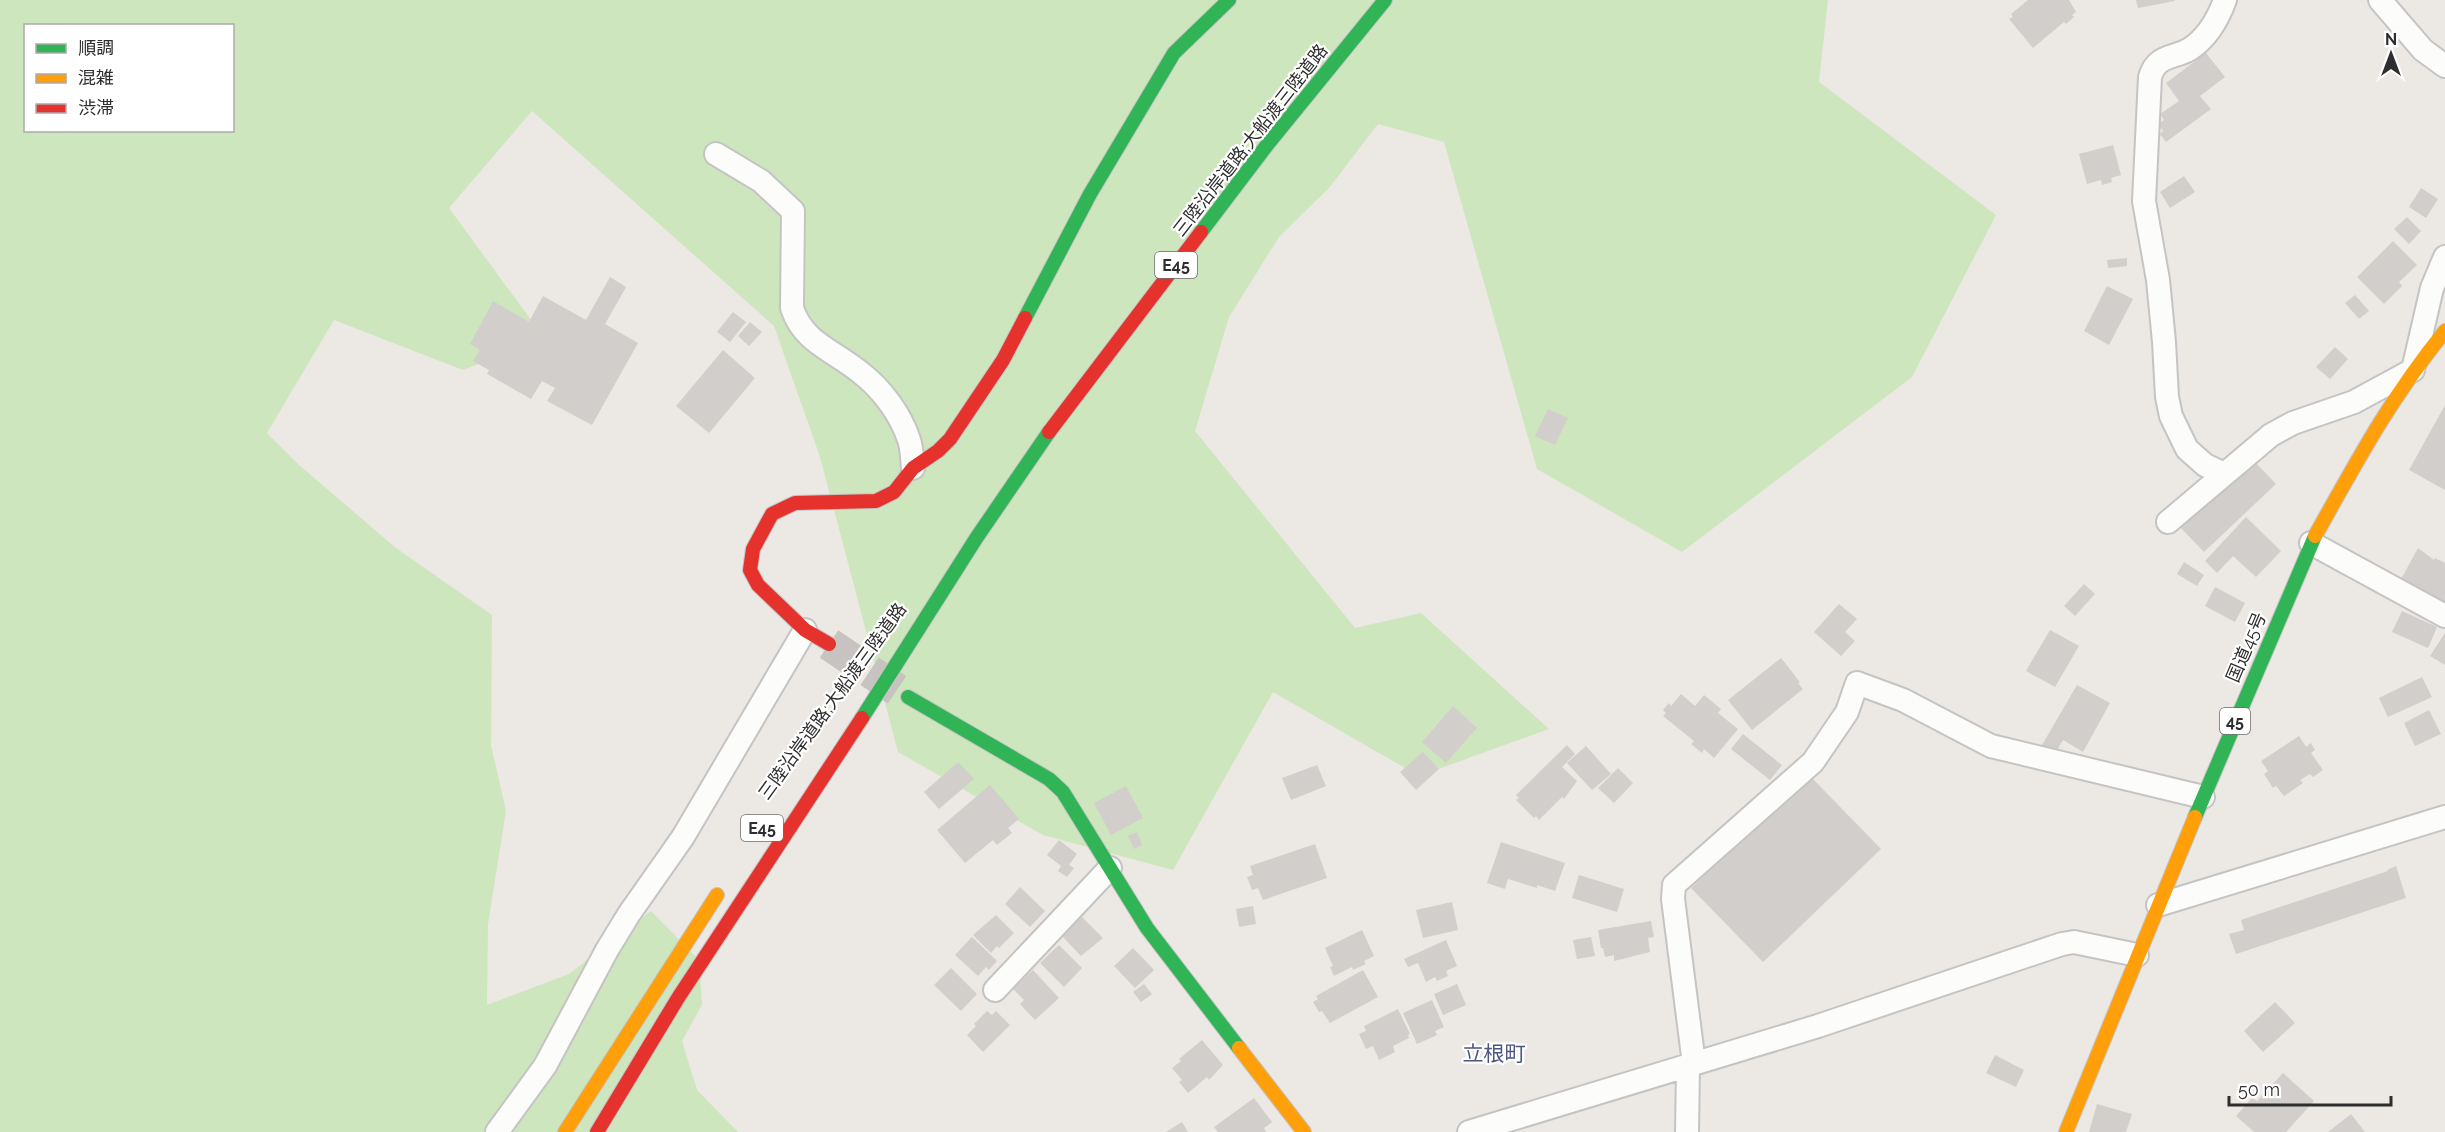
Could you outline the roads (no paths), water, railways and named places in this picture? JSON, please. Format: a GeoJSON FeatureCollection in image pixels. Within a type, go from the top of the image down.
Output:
{"type":"FeatureCollection","features":[{"type":"Feature","properties":{"kind":"main road"},"geometry":{"type":"LineString","coordinates":[[829,644],[805,630],[758,585],[750,570],[753,549],[772,514],[795,503],[876,501],[894,492],[913,468],[950,440],[1003,360],[1090,194],[1174,53],[1229,0]]}},
{"type":"Feature","properties":{"kind":"main road","name":"三陸沿岸道路;大船渡三陸道路"},"geometry":{"type":"LineString","coordinates":[[597,1132],[678,998],[864,715],[977,537],[1059,417],[1267,145],[1385,0]]}},
{"type":"Feature","properties":{"kind":"main road","name":"国道45号"},"geometry":{"type":"LineString","coordinates":[[2066,1132],[2203,796],[2311,543],[2379,421],[2413,370],[2445,331]]}},
{"type":"Feature","properties":{"kind":"main road","name":"三陸沿岸道路;大船渡三陸道路"},"geometry":{"type":"LineString","coordinates":[[883,658],[977,537]]}},
{"type":"Feature","properties":{"kind":"main road"},"geometry":{"type":"LineString","coordinates":[[908,697],[1049,779],[1063,792],[1147,928],[1304,1132]]}},
{"type":"Feature","properties":{"kind":"main road"},"geometry":{"type":"LineString","coordinates":[[565,1132],[725,884]]}},
{"type":"Feature","properties":{"kind":"street"},"geometry":{"type":"LineString","coordinates":[[2214,469],[2187,449],[2171,416],[2158,280],[2144,201],[2152,68],[2159,61],[2189,49],[2204,37],[2220,14],[2225,0]]}},
{"type":"Feature","properties":{"kind":"street"},"geometry":{"type":"LineString","coordinates":[[2380,0],[2423,50],[2445,66]]}},
{"type":"Feature","properties":{"kind":"street"},"geometry":{"type":"LineString","coordinates":[[716,154],[761,181],[793,211],[792,308],[797,322],[810,338],[862,373],[891,405],[910,441],[913,468]]}},
{"type":"Feature","properties":{"kind":"street"},"geometry":{"type":"LineString","coordinates":[[2168,522],[2214,469],[2293,423],[2354,402],[2413,370],[2432,288],[2445,257]]}},
{"type":"Feature","properties":{"kind":"street"},"geometry":{"type":"LineString","coordinates":[[2311,543],[2445,616]]}},
{"type":"Feature","properties":{"kind":"street"},"geometry":{"type":"LineString","coordinates":[[497,1132],[546,1066],[607,950],[629,914],[683,837],[805,630]]}},
{"type":"Feature","properties":{"kind":"street"},"geometry":{"type":"LineString","coordinates":[[1687,1132],[1691,1065],[1673,899],[1674,885],[1813,762],[1847,712],[1857,682],[1903,700],[1987,743],[2203,796]]}},
{"type":"Feature","properties":{"kind":"street"},"geometry":{"type":"LineString","coordinates":[[2158,905],[2445,817]]}},
{"type":"Feature","properties":{"kind":"street"},"geometry":{"type":"LineString","coordinates":[[995,990],[1110,868]]}},
{"type":"Feature","properties":{"kind":"street"},"geometry":{"type":"LineString","coordinates":[[1470,1132],[1691,1065],[2074,942],[2137,955]]}},
{"type":"Feature","properties":{"kind":"tunnel"},"geometry":{"type":"LineString","coordinates":[[829,644],[908,697]]}},
{"type":"Feature","properties":{"kind":"district","name":"立根町"},"geometry":{"type":"Point","coordinates":[1494,1053]}}]}
